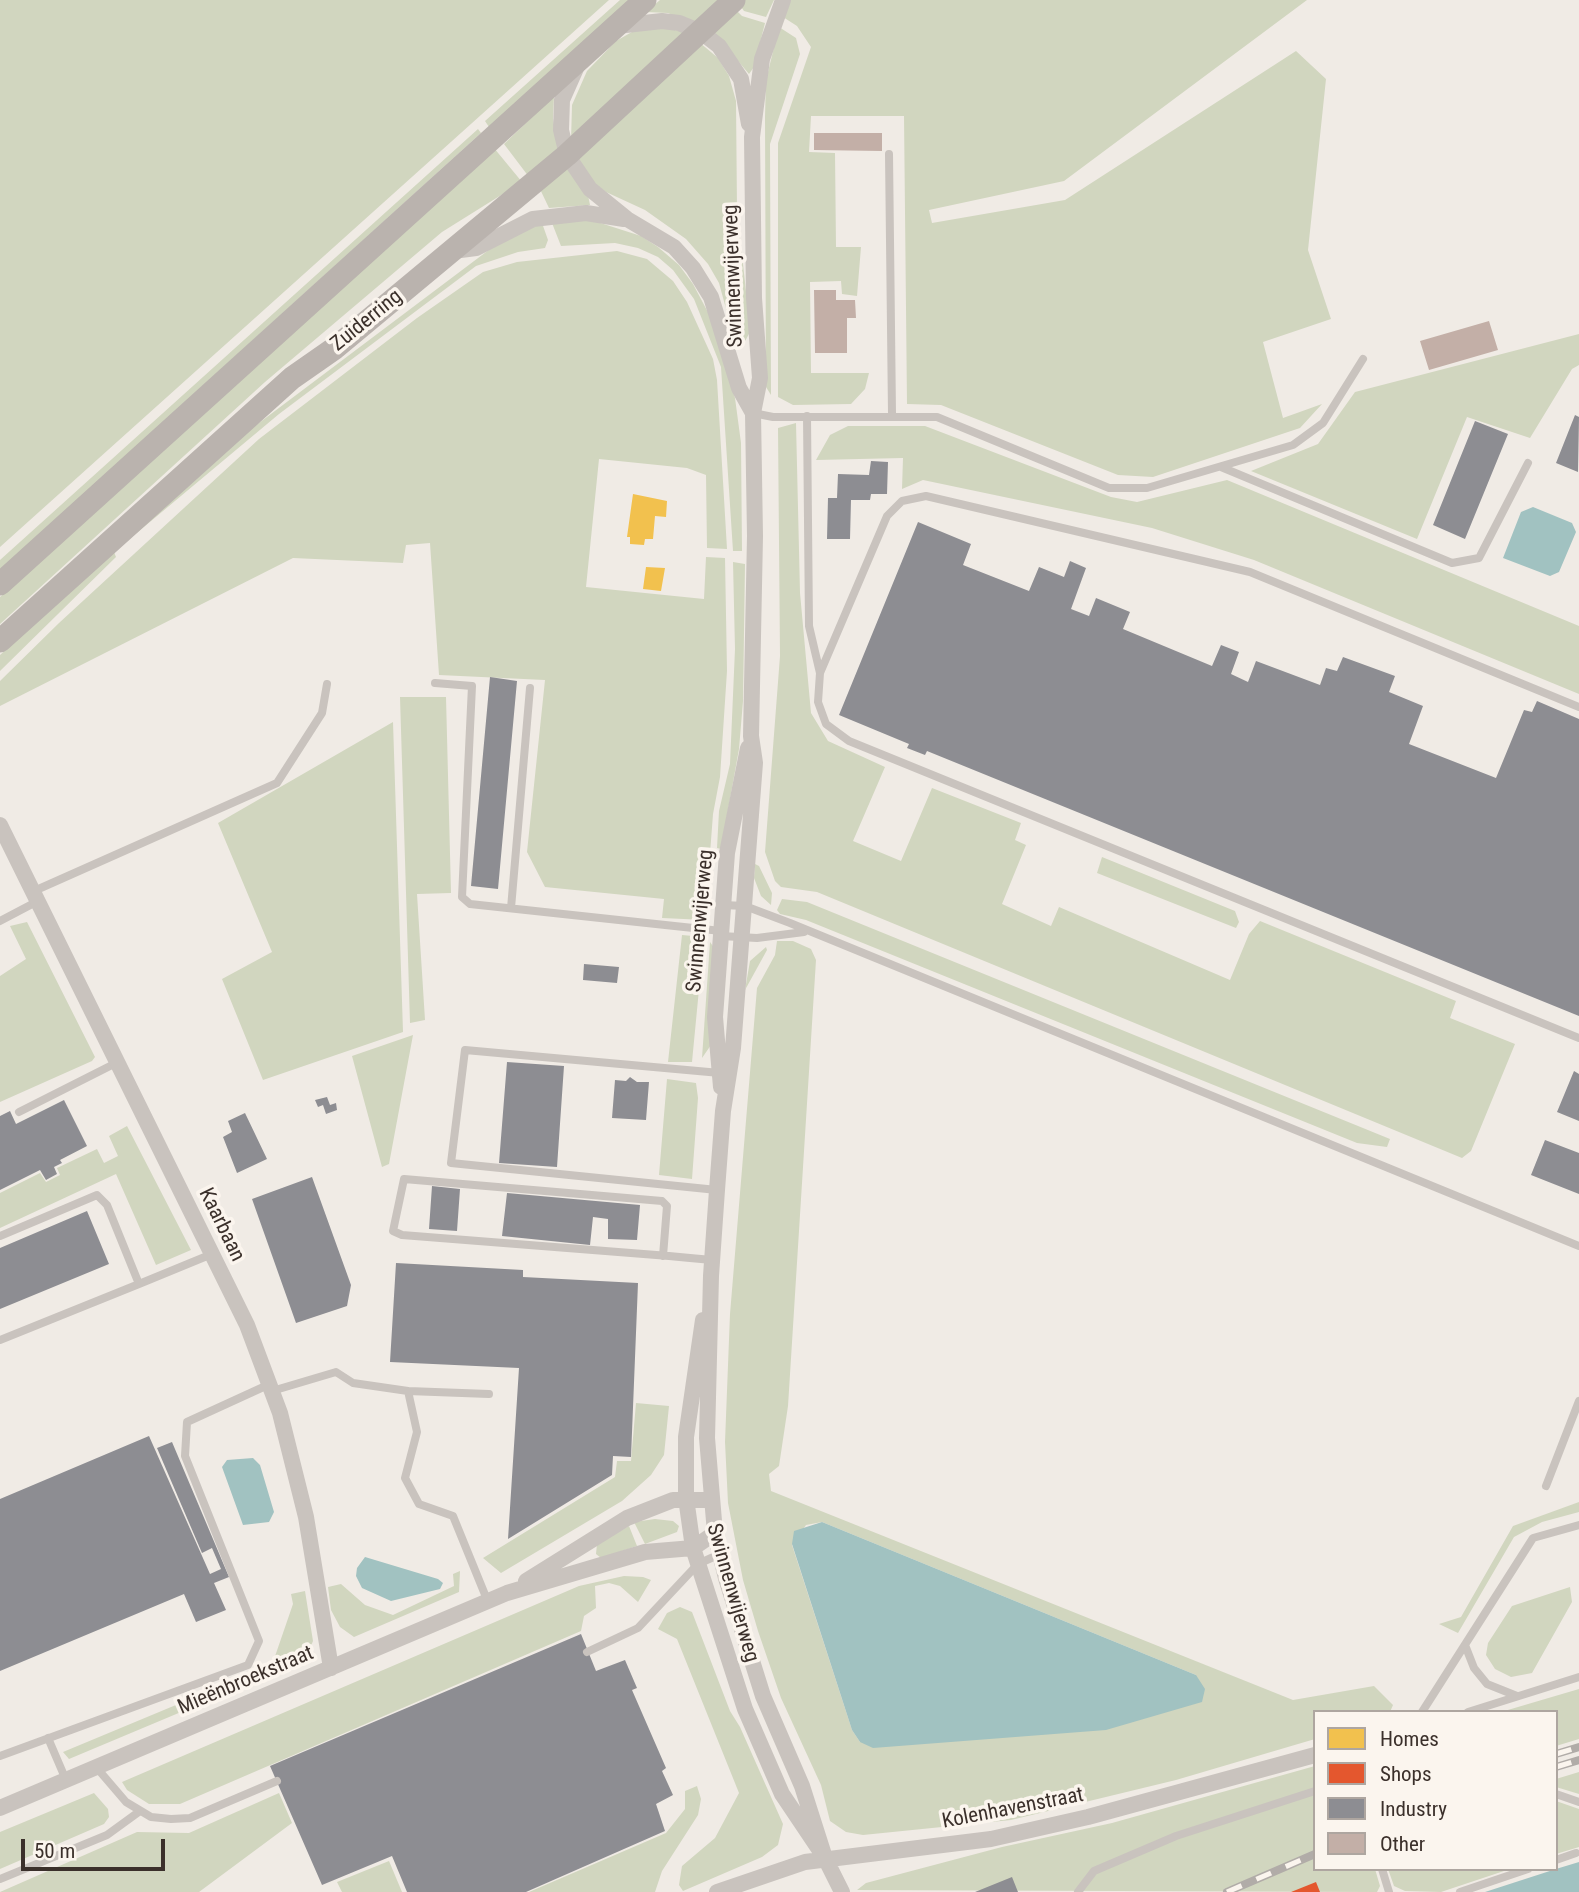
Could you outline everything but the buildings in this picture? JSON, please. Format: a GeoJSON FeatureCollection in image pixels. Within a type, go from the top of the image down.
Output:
{"type":"FeatureCollection","features":[{"type":"Feature","properties":{"kind":"main road"},"geometry":{"type":"LineString","coordinates":[[0,584],[645,0]]}},
{"type":"Feature","properties":{"kind":"main road","name":"Zuiderring"},"geometry":{"type":"LineString","coordinates":[[0,641],[292,377],[335,348],[567,155],[734,0]]}},
{"type":"Feature","properties":{"kind":"street","name":"Swinnenwijerweg"},"geometry":{"type":"LineString","coordinates":[[783,0],[762,59],[752,137],[754,298],[760,378],[753,413],[755,536],[751,736],[755,763],[742,938],[724,1074],[711,1276],[707,1438],[715,1533],[739,1625],[763,1696],[802,1786],[825,1858]]}},
{"type":"Feature","properties":{"kind":"street","name":"Swinnenwijerweg"},"geometry":{"type":"LineString","coordinates":[[617,26],[662,21],[679,23],[701,32],[719,46],[741,79],[752,137]]}},
{"type":"Feature","properties":{"kind":"street","name":"Swinnenwijerweg"},"geometry":{"type":"LineString","coordinates":[[581,59],[562,100],[561,130],[567,155],[590,189],[626,219],[674,247],[693,268],[711,297],[739,388],[753,413]]}},
{"type":"Feature","properties":{"kind":"street","name":"Swinnenwijerweg"},"geometry":{"type":"LineString","coordinates":[[453,251],[476,247],[533,219],[586,213],[626,219]]}},
{"type":"Feature","properties":{"kind":"street","name":"Swinnenwijerweg"},"geometry":{"type":"LineString","coordinates":[[724,1074],[715,1017],[723,905],[732,820],[751,736]]}},
{"type":"Feature","properties":{"kind":"street","name":"Kaarbaan"},"geometry":{"type":"LineString","coordinates":[[0,825],[247,1325],[271,1388],[306,1517],[331,1668]]}},
{"type":"Feature","properties":{"kind":"street","name":"Swinnenwijerweg"},"geometry":{"type":"LineString","coordinates":[[711,1276],[686,1437],[686,1498],[696,1556],[745,1709],[782,1794],[825,1858],[842,1892]]}},
{"type":"Feature","properties":{"kind":"street","name":"Mieënbroekstraat"},"geometry":{"type":"LineString","coordinates":[[508,1593],[627,1518],[686,1498],[712,1500]]}},
{"type":"Feature","properties":{"kind":"street","name":"Mieënbroekstraat"},"geometry":{"type":"LineString","coordinates":[[0,1808],[508,1593],[645,1552],[696,1556],[715,1533]]}},
{"type":"Feature","properties":{"kind":"street","name":"Kolenhavenstraat"},"geometry":{"type":"LineString","coordinates":[[717,1892],[825,1858],[991,1839],[1209,1786],[1313,1756]]}},
{"type":"Feature","properties":{"kind":"lane"},"geometry":{"type":"LineString","coordinates":[[889,154],[891,414]]}},
{"type":"Feature","properties":{"kind":"lane"},"geometry":{"type":"LineString","coordinates":[[753,413],[807,416],[937,416],[1109,488],[1147,488],[1293,445],[1324,423],[1363,359]]}},
{"type":"Feature","properties":{"kind":"lane"},"geometry":{"type":"LineString","coordinates":[[807,416],[809,626],[820,673],[818,702],[826,724],[849,741],[1579,1038]]}},
{"type":"Feature","properties":{"kind":"lane"},"geometry":{"type":"LineString","coordinates":[[1221,467],[1452,563],[1479,558],[1528,463]]}},
{"type":"Feature","properties":{"kind":"lane"},"geometry":{"type":"LineString","coordinates":[[820,673],[887,516],[902,501],[926,496],[1250,572],[1579,708]]}},
{"type":"Feature","properties":{"kind":"lane"},"geometry":{"type":"LineString","coordinates":[[435,683],[472,686],[462,897],[470,904],[742,938],[807,932]]}},
{"type":"Feature","properties":{"kind":"lane"},"geometry":{"type":"LineString","coordinates":[[0,921],[36,896],[277,783],[322,713],[327,684]]}},
{"type":"Feature","properties":{"kind":"lane"},"geometry":{"type":"LineString","coordinates":[[511,908],[530,688]]}},
{"type":"Feature","properties":{"kind":"lane"},"geometry":{"type":"LineString","coordinates":[[723,905],[745,906],[1579,1246]]}},
{"type":"Feature","properties":{"kind":"lane"},"geometry":{"type":"LineString","coordinates":[[717,1190],[451,1163],[465,1050],[724,1074]]}},
{"type":"Feature","properties":{"kind":"lane"},"geometry":{"type":"LineString","coordinates":[[19,1112],[118,1062]]}},
{"type":"Feature","properties":{"kind":"lane"},"geometry":{"type":"LineString","coordinates":[[663,1256],[667,1206],[662,1201],[404,1179],[393,1231],[402,1235],[663,1256],[712,1259]]}},
{"type":"Feature","properties":{"kind":"lane"},"geometry":{"type":"LineString","coordinates":[[0,1236],[97,1195],[107,1205],[139,1284]]}},
{"type":"Feature","properties":{"kind":"lane"},"geometry":{"type":"LineString","coordinates":[[0,1340],[212,1255]]}},
{"type":"Feature","properties":{"kind":"lane"},"geometry":{"type":"LineString","coordinates":[[0,1756],[248,1665],[259,1641],[185,1456],[187,1422],[271,1388],[336,1372],[353,1383],[408,1391],[489,1394]]}},
{"type":"Feature","properties":{"kind":"lane"},"geometry":{"type":"LineString","coordinates":[[408,1391],[416,1432],[405,1478],[419,1504],[453,1516],[488,1602]]}},
{"type":"Feature","properties":{"kind":"lane"},"geometry":{"type":"LineString","coordinates":[[1546,1486],[1579,1401]]}},
{"type":"Feature","properties":{"kind":"lane"},"geometry":{"type":"LineString","coordinates":[[1423,1710],[1533,1538],[1579,1525]]}},
{"type":"Feature","properties":{"kind":"lane"},"geometry":{"type":"LineString","coordinates":[[587,1652],[638,1628],[696,1556],[720,1554]]}},
{"type":"Feature","properties":{"kind":"lane"},"geometry":{"type":"LineString","coordinates":[[1465,1645],[1474,1668],[1487,1684],[1517,1696]]}},
{"type":"Feature","properties":{"kind":"lane"},"geometry":{"type":"LineString","coordinates":[[1474,1710],[1579,1676]]}},
{"type":"Feature","properties":{"kind":"lane"},"geometry":{"type":"LineString","coordinates":[[48,1738],[66,1780]]}},
{"type":"Feature","properties":{"kind":"lane"},"geometry":{"type":"LineString","coordinates":[[96,1767],[126,1802],[151,1817],[190,1818],[276,1781]]}},
{"type":"Feature","properties":{"kind":"lane"},"geometry":{"type":"LineString","coordinates":[[1078,1892],[1094,1871],[1176,1836],[1313,1792]]}},
{"type":"Feature","properties":{"kind":"lane"},"geometry":{"type":"LineString","coordinates":[[1558,1795],[1579,1802]]}},
{"type":"Feature","properties":{"kind":"lane"},"geometry":{"type":"LineString","coordinates":[[0,1879],[107,1835],[139,1811]]}},
{"type":"Feature","properties":{"kind":"lane"},"geometry":{"type":"LineString","coordinates":[[1558,1859],[1576,1853]]}},
{"type":"Feature","properties":{"kind":"lane"},"geometry":{"type":"LineString","coordinates":[[1383,1871],[1389,1892]]}},
{"type":"Feature","properties":{"kind":"lane"},"geometry":{"type":"LineString","coordinates":[[1460,1892],[1522,1871]]}},
{"type":"Feature","properties":{"kind":"green space"},"geometry":{"type":"Polygon","coordinates":[[[0,0],[609,0],[0,547],[0,0]]]}},
{"type":"Feature","properties":{"kind":"green space"},"geometry":{"type":"Polygon","coordinates":[[[620,0],[629,0],[489,127],[485,121],[620,0]]]}},
{"type":"Feature","properties":{"kind":"green space"},"geometry":{"type":"Polygon","coordinates":[[[660,0],[722,0],[698,26],[668,13],[646,12],[660,0]]]}},
{"type":"Feature","properties":{"kind":"green space"},"geometry":{"type":"Polygon","coordinates":[[[743,0],[774,0],[766,17],[744,11],[739,4],[743,0]]]}},
{"type":"Feature","properties":{"kind":"green space"},"geometry":{"type":"Polygon","coordinates":[[[789,0],[1307,0],[1064,181],[929,210],[932,223],[1065,200],[1296,51],[1326,79],[1308,250],[1331,319],[1263,342],[1283,418],[1322,404],[1300,428],[1153,477],[1118,475],[941,405],[907,404],[904,116],[811,116],[809,152],[835,153],[836,247],[861,247],[857,296],[842,294],[841,281],[810,282],[811,373],[869,373],[865,389],[851,404],[793,405],[778,397],[778,143],[811,47],[797,26],[783,17],[789,0]]]}},
{"type":"Feature","properties":{"kind":"green space"},"geometry":{"type":"Polygon","coordinates":[[[734,8],[742,16],[765,23],[754,67],[749,74],[712,30],[734,8]]]}},
{"type":"Feature","properties":{"kind":"green space"},"geometry":{"type":"Polygon","coordinates":[[[659,27],[690,33],[571,141],[572,105],[587,71],[616,41],[639,28],[659,27]]]}},
{"type":"Feature","properties":{"kind":"green space"},"geometry":{"type":"Polygon","coordinates":[[[779,27],[796,38],[800,54],[770,144],[771,395],[766,387],[765,117],[766,80],[779,27]]]}},
{"type":"Feature","properties":{"kind":"green space"},"geometry":{"type":"Polygon","coordinates":[[[699,42],[718,58],[729,76],[736,101],[737,210],[750,332],[743,345],[734,338],[719,283],[708,264],[686,239],[645,210],[606,192],[590,180],[575,155],[699,42]]]}},
{"type":"Feature","properties":{"kind":"green space"},"geometry":{"type":"Polygon","coordinates":[[[554,96],[553,119],[559,151],[529,177],[504,144],[554,96]]]}},
{"type":"Feature","properties":{"kind":"green space"},"geometry":{"type":"Polygon","coordinates":[[[478,129],[481,133],[0,570],[0,560],[478,129]]]}},
{"type":"Feature","properties":{"kind":"green space"},"geometry":{"type":"Polygon","coordinates":[[[494,148],[522,182],[442,232],[265,382],[0,624],[0,597],[494,148]]]}},
{"type":"Feature","properties":{"kind":"green space"},"geometry":{"type":"Polygon","coordinates":[[[566,165],[588,195],[590,205],[549,208],[539,187],[566,165]]]}},
{"type":"Feature","properties":{"kind":"green space"},"geometry":{"type":"Polygon","coordinates":[[[588,219],[641,236],[658,247],[679,265],[693,284],[711,318],[735,398],[741,443],[742,551],[733,551],[721,367],[694,299],[673,270],[658,257],[638,248],[615,243],[561,246],[552,223],[588,219]]]}},
{"type":"Feature","properties":{"kind":"green space"},"geometry":{"type":"Polygon","coordinates":[[[542,223],[548,240],[545,248],[518,252],[476,266],[279,414],[114,552],[116,557],[0,671],[0,655],[113,552],[247,432],[498,243],[542,223]]]}},
{"type":"Feature","properties":{"kind":"green space"},"geometry":{"type":"Polygon","coordinates":[[[617,251],[647,259],[673,281],[687,302],[713,359],[717,380],[727,549],[707,548],[706,475],[687,468],[599,459],[586,587],[704,599],[706,557],[725,558],[727,671],[720,777],[713,814],[705,920],[662,918],[664,899],[545,887],[527,852],[545,680],[439,675],[430,543],[406,545],[403,563],[293,558],[0,706],[0,681],[59,623],[259,439],[417,318],[483,272],[517,262],[617,251]]]}},
{"type":"Feature","properties":{"kind":"green space"},"geometry":{"type":"Polygon","coordinates":[[[1579,334],[1579,365],[1572,369],[1530,438],[1467,417],[1417,539],[1251,471],[1318,444],[1355,392],[1579,334]]]}},
{"type":"Feature","properties":{"kind":"green space"},"geometry":{"type":"Polygon","coordinates":[[[796,423],[800,593],[811,713],[828,741],[885,767],[853,841],[901,861],[932,788],[1021,823],[1015,840],[1026,845],[1002,904],[1051,926],[1059,907],[1230,980],[1249,934],[1260,921],[1456,1001],[1450,1018],[1515,1044],[1471,1151],[1462,1158],[817,892],[781,887],[775,881],[765,852],[780,656],[778,428],[796,423]]]}},
{"type":"Feature","properties":{"kind":"green space"},"geometry":{"type":"Polygon","coordinates":[[[848,426],[925,426],[1111,497],[1137,502],[1227,480],[1579,626],[1579,694],[1254,560],[1152,528],[923,480],[902,489],[903,458],[816,460],[830,435],[848,426]]]}},
{"type":"Feature","properties":{"kind":"green space"},"geometry":{"type":"Polygon","coordinates":[[[733,562],[745,564],[743,701],[739,749],[721,849],[717,848],[719,811],[730,764],[735,649],[733,562]]]}},
{"type":"Feature","properties":{"kind":"green space"},"geometry":{"type":"Polygon","coordinates":[[[400,697],[446,697],[451,893],[417,894],[425,1020],[410,1023],[400,697]]]}},
{"type":"Feature","properties":{"kind":"green space"},"geometry":{"type":"Polygon","coordinates":[[[393,722],[403,1032],[263,1080],[222,979],[272,952],[218,823],[393,722]]]}},
{"type":"Feature","properties":{"kind":"green space"},"geometry":{"type":"Polygon","coordinates":[[[1102,857],[1235,911],[1239,922],[1236,928],[1097,873],[1102,857]]]}},
{"type":"Feature","properties":{"kind":"green space"},"geometry":{"type":"Polygon","coordinates":[[[755,864],[759,866],[772,893],[771,905],[761,896],[754,878],[755,864]]]}},
{"type":"Feature","properties":{"kind":"green space"},"geometry":{"type":"Polygon","coordinates":[[[782,899],[807,902],[1390,1139],[1387,1147],[1357,1143],[806,920],[780,914],[777,910],[782,899]]]}},
{"type":"Feature","properties":{"kind":"green space"},"geometry":{"type":"Polygon","coordinates":[[[27,922],[95,1057],[92,1061],[0,1102],[0,976],[26,959],[10,926],[27,922]]]}},
{"type":"Feature","properties":{"kind":"green space"},"geometry":{"type":"Polygon","coordinates":[[[682,935],[704,937],[692,1062],[668,1062],[682,935]]]}},
{"type":"Feature","properties":{"kind":"green space"},"geometry":{"type":"Polygon","coordinates":[[[777,941],[793,941],[811,949],[816,960],[788,1406],[779,1466],[769,1474],[771,1491],[1293,1700],[1374,1686],[1393,1705],[1391,1710],[1313,1710],[1313,1740],[1176,1780],[1011,1820],[863,1835],[846,1832],[830,1821],[821,1785],[781,1698],[758,1631],[743,1580],[728,1503],[725,1442],[730,1314],[757,988],[775,955],[777,941]],[[822,1522],[806,1525],[792,1545],[852,1730],[860,1742],[1196,1675],[822,1522]]]}},
{"type":"Feature","properties":{"kind":"green space"},"geometry":{"type":"Polygon","coordinates":[[[710,942],[715,949],[711,1045],[702,1058],[710,942]]]}},
{"type":"Feature","properties":{"kind":"green space"},"geometry":{"type":"Polygon","coordinates":[[[766,947],[767,950],[745,990],[750,961],[766,947]]]}},
{"type":"Feature","properties":{"kind":"green space"},"geometry":{"type":"Polygon","coordinates":[[[413,1035],[389,1164],[382,1167],[352,1056],[413,1035]]]}},
{"type":"Feature","properties":{"kind":"green space"},"geometry":{"type":"Polygon","coordinates":[[[667,1079],[696,1083],[698,1098],[692,1179],[659,1175],[667,1079]]]}},
{"type":"Feature","properties":{"kind":"green space"},"geometry":{"type":"Polygon","coordinates":[[[127,1126],[191,1250],[156,1265],[116,1174],[0,1228],[0,1193],[40,1173],[46,1182],[60,1175],[57,1168],[97,1149],[104,1163],[118,1156],[109,1136],[127,1126]]]}},
{"type":"Feature","properties":{"kind":"green space"},"geometry":{"type":"Polygon","coordinates":[[[636,1403],[669,1406],[664,1455],[651,1475],[622,1501],[501,1573],[483,1558],[615,1477],[617,1461],[631,1461],[636,1403]]]}},
{"type":"Feature","properties":{"kind":"green space"},"geometry":{"type":"Polygon","coordinates":[[[1579,1502],[1579,1512],[1542,1522],[1514,1537],[1458,1633],[1439,1624],[1461,1617],[1513,1526],[1579,1502]]]}},
{"type":"Feature","properties":{"kind":"green space"},"geometry":{"type":"Polygon","coordinates":[[[655,1519],[673,1521],[679,1526],[677,1532],[645,1544],[634,1522],[655,1519]]]}},
{"type":"Feature","properties":{"kind":"green space"},"geometry":{"type":"Polygon","coordinates":[[[629,1526],[637,1546],[601,1558],[596,1554],[597,1544],[629,1526]]]}},
{"type":"Feature","properties":{"kind":"green space"},"geometry":{"type":"Polygon","coordinates":[[[460,1571],[459,1592],[354,1637],[340,1627],[331,1610],[328,1587],[341,1584],[365,1605],[393,1615],[454,1586],[453,1574],[460,1571]]]}},
{"type":"Feature","properties":{"kind":"green space"},"geometry":{"type":"Polygon","coordinates":[[[624,1576],[651,1580],[638,1602],[620,1586],[609,1583],[595,1586],[596,1608],[584,1616],[581,1631],[180,1804],[149,1804],[127,1790],[122,1782],[579,1586],[624,1576]]]}},
{"type":"Feature","properties":{"kind":"green space"},"geometry":{"type":"Polygon","coordinates":[[[1570,1587],[1572,1602],[1532,1673],[1511,1677],[1495,1669],[1486,1655],[1488,1643],[1512,1606],[1570,1587]]]}},
{"type":"Feature","properties":{"kind":"green space"},"geometry":{"type":"Polygon","coordinates":[[[305,1591],[313,1641],[305,1660],[69,1759],[63,1752],[272,1665],[293,1604],[291,1594],[305,1591]]]}},
{"type":"Feature","properties":{"kind":"green space"},"geometry":{"type":"Polygon","coordinates":[[[680,1607],[692,1612],[730,1711],[740,1727],[783,1824],[778,1845],[762,1857],[683,1891],[679,1885],[682,1866],[715,1838],[739,1793],[677,1639],[658,1629],[667,1613],[680,1607]]]}},
{"type":"Feature","properties":{"kind":"green space"},"geometry":{"type":"Polygon","coordinates":[[[1579,1689],[1579,1739],[1558,1745],[1558,1710],[1508,1710],[1579,1689]]]}},
{"type":"Feature","properties":{"kind":"green space"},"geometry":{"type":"Polygon","coordinates":[[[1313,1767],[1313,1871],[1376,1871],[1380,1886],[1377,1892],[857,1890],[866,1883],[1002,1847],[1112,1823],[1313,1767]]]}},
{"type":"Feature","properties":{"kind":"green space"},"geometry":{"type":"Polygon","coordinates":[[[1579,1772],[1579,1794],[1558,1788],[1558,1778],[1579,1772]]]}},
{"type":"Feature","properties":{"kind":"green space"},"geometry":{"type":"Polygon","coordinates":[[[697,1786],[701,1799],[698,1815],[662,1871],[655,1892],[529,1892],[666,1833],[685,1809],[685,1791],[697,1786]]]}},
{"type":"Feature","properties":{"kind":"green space"},"geometry":{"type":"Polygon","coordinates":[[[94,1793],[108,1809],[109,1817],[104,1824],[0,1869],[0,1832],[94,1793]]]}},
{"type":"Feature","properties":{"kind":"green space"},"geometry":{"type":"Polygon","coordinates":[[[279,1793],[292,1823],[199,1892],[0,1892],[137,1832],[189,1833],[279,1793]]]}},
{"type":"Feature","properties":{"kind":"green space"},"geometry":{"type":"Polygon","coordinates":[[[1558,1802],[1579,1809],[1579,1847],[1558,1853],[1558,1802]]]}},
{"type":"Feature","properties":{"kind":"green space"},"geometry":{"type":"Polygon","coordinates":[[[389,1861],[402,1892],[342,1892],[337,1882],[389,1861]]]}},
{"type":"Feature","properties":{"kind":"green space"},"geometry":{"type":"Polygon","coordinates":[[[1389,1871],[1504,1871],[1441,1892],[1405,1891],[1394,1886],[1389,1871]]]}},
{"type":"Feature","properties":{"kind":"water"},"geometry":{"type":"Polygon","coordinates":[[[1533,507],[1572,523],[1576,532],[1559,572],[1550,576],[1503,558],[1521,512],[1533,507]]]}},
{"type":"Feature","properties":{"kind":"water"},"geometry":{"type":"Polygon","coordinates":[[[253,1458],[260,1465],[274,1512],[269,1522],[243,1525],[222,1467],[227,1460],[253,1458]]]}},
{"type":"Feature","properties":{"kind":"water"},"geometry":{"type":"Polygon","coordinates":[[[822,1522],[1196,1675],[1205,1689],[1202,1702],[1106,1730],[873,1748],[860,1742],[852,1730],[792,1544],[794,1531],[822,1522]]]}},
{"type":"Feature","properties":{"kind":"water"},"geometry":{"type":"Polygon","coordinates":[[[365,1557],[438,1579],[443,1583],[440,1589],[391,1601],[362,1588],[356,1576],[357,1568],[365,1557]]]}},
{"type":"Feature","properties":{"kind":"water"},"geometry":{"type":"Polygon","coordinates":[[[1579,1862],[1579,1892],[1485,1892],[1550,1871],[1558,1871],[1558,1868],[1579,1862]]]}},
{"type":"Feature","properties":{"kind":"railway"},"geometry":{"type":"LineString","coordinates":[[1558,1753],[1579,1747]]}},
{"type":"Feature","properties":{"kind":"railway"},"geometry":{"type":"LineString","coordinates":[[1558,1766],[1579,1760]]}},
{"type":"Feature","properties":{"kind":"railway"},"geometry":{"type":"LineString","coordinates":[[1227,1892],[1313,1855]]}}]}
